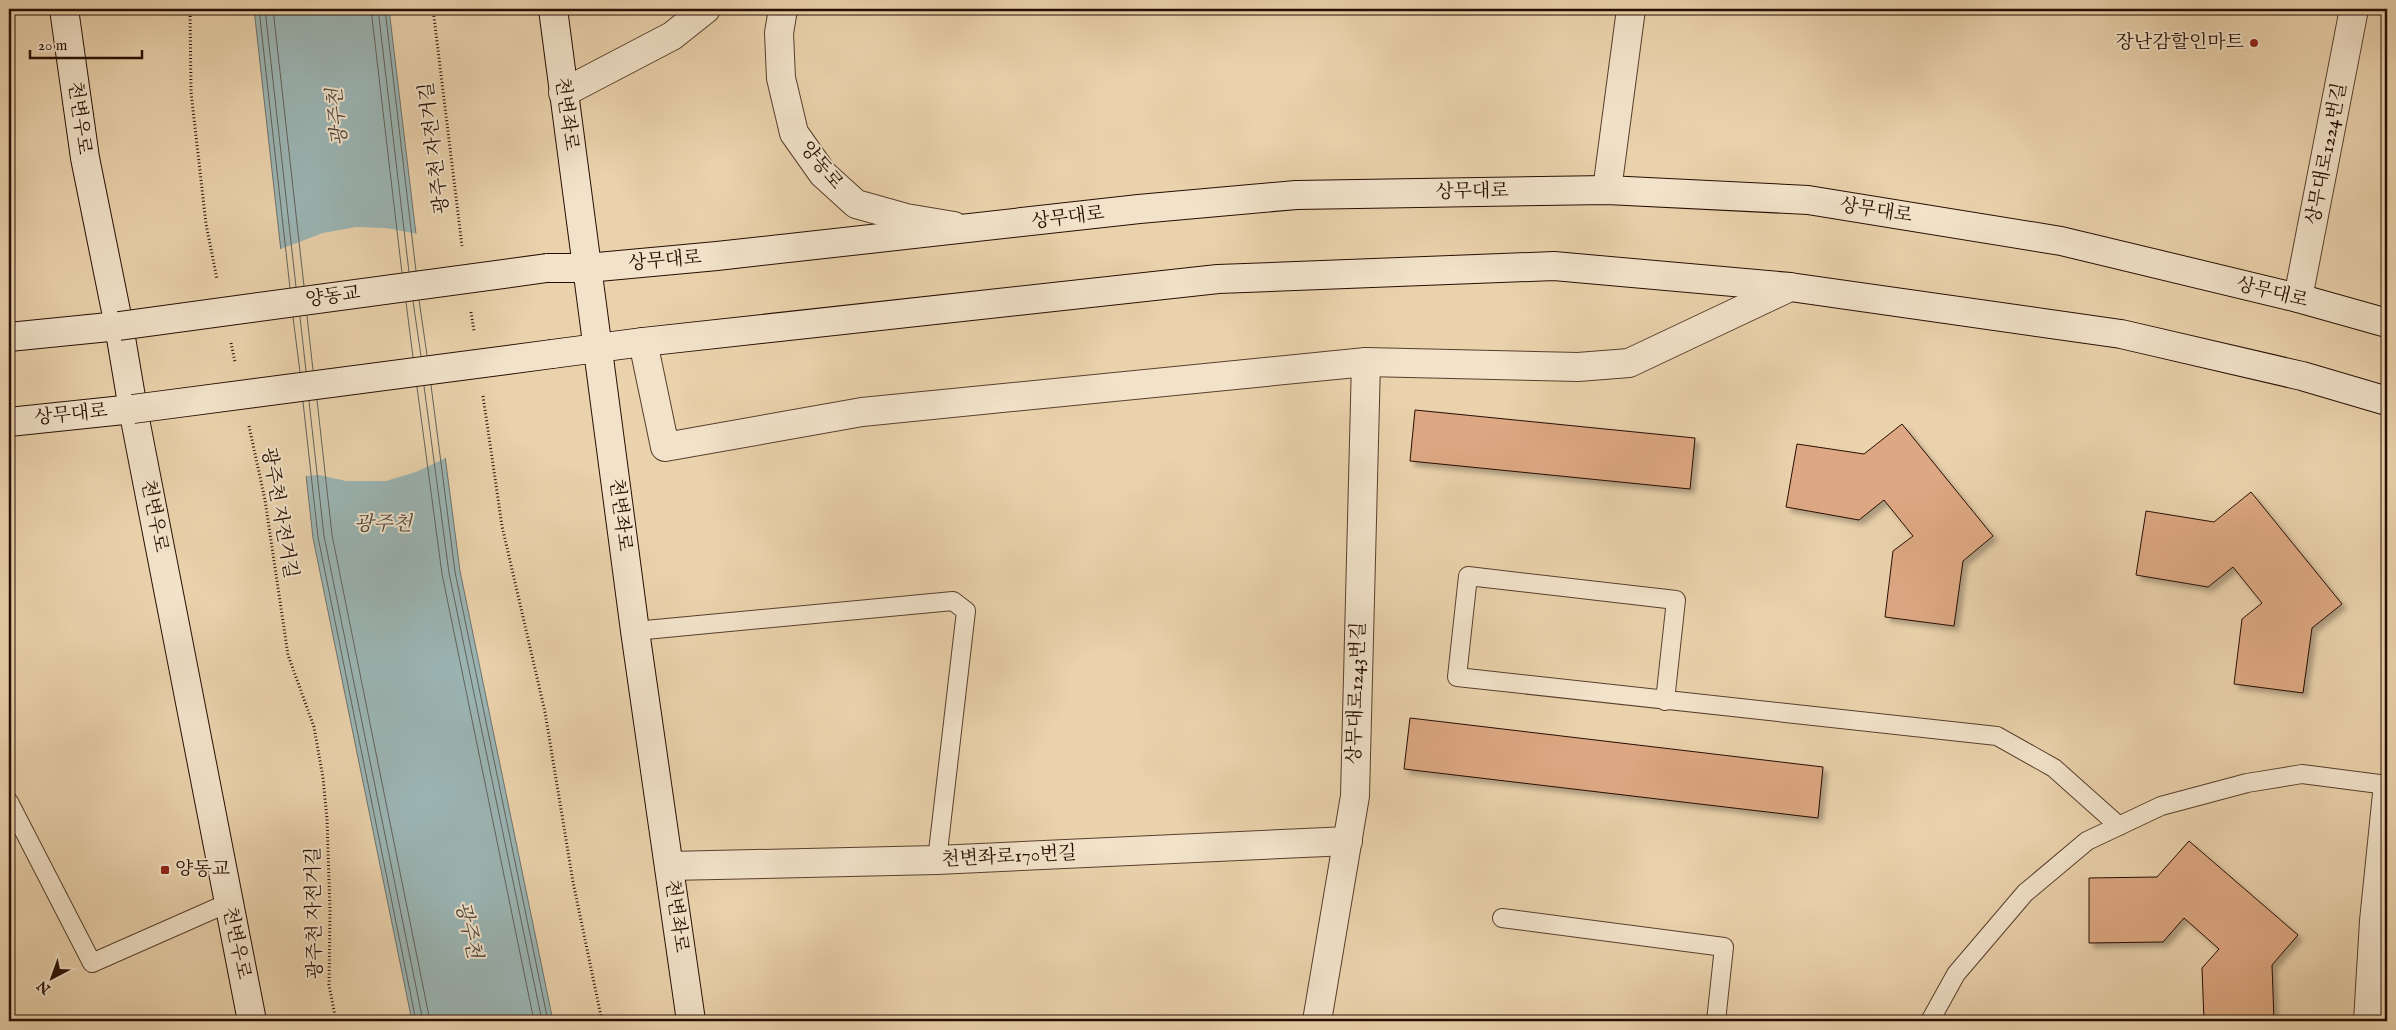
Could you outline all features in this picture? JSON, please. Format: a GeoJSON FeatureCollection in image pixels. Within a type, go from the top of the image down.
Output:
{"type":"FeatureCollection","features":[{"type":"Feature","properties":{"kind":"street","name":"천변우로"},"geometry":{"type":"LineString","coordinates":[[64,9],[85,158],[252,1021]]}},
{"type":"Feature","properties":{"kind":"street","name":"천변좌로"},"geometry":{"type":"LineString","coordinates":[[553,9],[635,630],[691,1021]]}},
{"type":"Feature","properties":{"kind":"street"},"geometry":{"type":"LineString","coordinates":[[563,93],[672,36],[706,9]]}},
{"type":"Feature","properties":{"kind":"street","name":"양동로"},"geometry":{"type":"LineString","coordinates":[[784,9],[779,33],[781,78],[794,133],[823,174],[856,204],[906,218],[971,229]]}},
{"type":"Feature","properties":{"kind":"street"},"geometry":{"type":"LineString","coordinates":[[1607,190],[1631,9]]}},
{"type":"Feature","properties":{"kind":"street","name":"상무대로1224번길"},"geometry":{"type":"LineString","coordinates":[[2298,298],[2354,9]]}},
{"type":"Feature","properties":{"kind":"street","name":"상무대로"},"geometry":{"type":"LineString","coordinates":[[547,268],[587,268],[971,229],[1139,209],[1296,195],[1607,190],[1808,200],[2061,241],[2298,298],[2387,323]]}},
{"type":"Feature","properties":{"kind":"street"},"geometry":{"type":"LineString","coordinates":[[598,349],[643,342],[1218,280],[1554,266],[1790,287],[2121,334],[2302,376],[2387,401]]}},
{"type":"Feature","properties":{"kind":"street","name":"양동교"},"geometry":{"type":"LineString","coordinates":[[119,326],[547,268]]}},
{"type":"Feature","properties":{"kind":"street"},"geometry":{"type":"LineString","coordinates":[[643,342],[665,447],[862,412],[1366,362],[1578,367],[1628,364],[1790,287]]}},
{"type":"Feature","properties":{"kind":"street"},"geometry":{"type":"LineString","coordinates":[[9,337],[119,326]]}},
{"type":"Feature","properties":{"kind":"street","name":"상무대로"},"geometry":{"type":"LineString","coordinates":[[9,422],[133,409],[598,349]]}},
{"type":"Feature","properties":{"kind":"street","name":"상무대로1243번길"},"geometry":{"type":"LineString","coordinates":[[1317,1021],[1355,796],[1366,362]]}},
{"type":"Feature","properties":{"kind":"street"},"geometry":{"type":"LineString","coordinates":[[2368,1021],[2374,921],[2387,794]]}},
{"type":"Feature","properties":{"kind":"street","name":"천변좌로170번길"},"geometry":{"type":"LineString","coordinates":[[669,866],[937,860],[1348,840]]}},
{"type":"Feature","properties":{"kind":"lane"},"geometry":{"type":"LineString","coordinates":[[1665,700],[1676,600],[1468,576],[1457,677],[1665,700],[1998,736],[2054,768],[2119,826]]}},
{"type":"Feature","properties":{"kind":"lane"},"geometry":{"type":"LineString","coordinates":[[635,630],[953,601],[966,611],[937,860]]}},
{"type":"Feature","properties":{"kind":"lane"},"geometry":{"type":"LineString","coordinates":[[1930,1021],[1956,974],[2025,893],[2087,841],[2161,806],[2247,782],[2302,774],[2387,786]]}},
{"type":"Feature","properties":{"kind":"lane"},"geometry":{"type":"LineString","coordinates":[[9,802],[92,963],[228,903]]}},
{"type":"Feature","properties":{"kind":"lane"},"geometry":{"type":"LineString","coordinates":[[1502,918],[1724,947],[1716,1021]]}},
{"type":"Feature","properties":{"kind":"path"},"geometry":{"type":"LineString","coordinates":[[190,9],[191,92],[206,224],[218,282]]}},
{"type":"Feature","properties":{"kind":"path","name":"광주천 자전거길"},"geometry":{"type":"LineString","coordinates":[[433,9],[463,254]]}},
{"type":"Feature","properties":{"kind":"path"},"geometry":{"type":"LineString","coordinates":[[470,302],[474,332]]}},
{"type":"Feature","properties":{"kind":"path"},"geometry":{"type":"LineString","coordinates":[[230,339],[236,367]]}},
{"type":"Feature","properties":{"kind":"path"},"geometry":{"type":"LineString","coordinates":[[482,390],[502,526],[545,712],[573,882],[602,1021]]}},
{"type":"Feature","properties":{"kind":"path","name":"광주천 자전거길"},"geometry":{"type":"LineString","coordinates":[[249,424],[265,500],[288,655],[314,727],[323,778],[327,819],[330,911],[329,985],[336,1021]]}},
{"type":"Feature","properties":{"kind":"water","name":"광주천"},"geometry":{"type":"Polygon","coordinates":[[[254,9],[389,9],[460,571],[553,1021],[412,1021],[313,538],[254,9]]]}},
{"type":"Feature","properties":{"kind":"pier"},"geometry":{"type":"Polygon","coordinates":[[[356,227],[386,228],[418,234],[448,457],[416,472],[386,481],[346,481],[319,475],[304,476],[278,250],[323,233],[356,227]]]}},
{"type":"Feature","properties":{"kind":"building"},"geometry":{"type":"Polygon","coordinates":[[[1415,410],[1695,438],[1690,489],[1410,461],[1415,410]]]}},
{"type":"Feature","properties":{"kind":"building"},"geometry":{"type":"Polygon","coordinates":[[[1902,424],[1993,536],[1963,561],[1954,626],[1885,617],[1893,551],[1913,536],[1884,500],[1859,520],[1786,507],[1797,444],[1864,454],[1902,424]]]}},
{"type":"Feature","properties":{"kind":"building"},"geometry":{"type":"Polygon","coordinates":[[[2251,492],[2342,604],[2312,628],[2303,693],[2234,684],[2242,619],[2262,603],[2233,567],[2208,587],[2136,575],[2146,511],[2214,522],[2251,492]]]}},
{"type":"Feature","properties":{"kind":"building"},"geometry":{"type":"Polygon","coordinates":[[[1410,718],[1823,767],[1818,818],[1404,769],[1410,718]]]}},
{"type":"Feature","properties":{"kind":"building"},"geometry":{"type":"Polygon","coordinates":[[[2189,841],[2298,935],[2272,965],[2274,1021],[2204,1021],[2202,968],[2219,949],[2184,918],[2163,942],[2089,943],[2089,878],[2157,877],[2189,841]]]}},
{"type":"Feature","properties":{"kind":"place","name":"장난감할인마트"},"geometry":{"type":"Point","coordinates":[2254,43]}},
{"type":"Feature","properties":{"kind":"place","name":"양동교"},"geometry":{"type":"Point","coordinates":[165,870]}}]}
